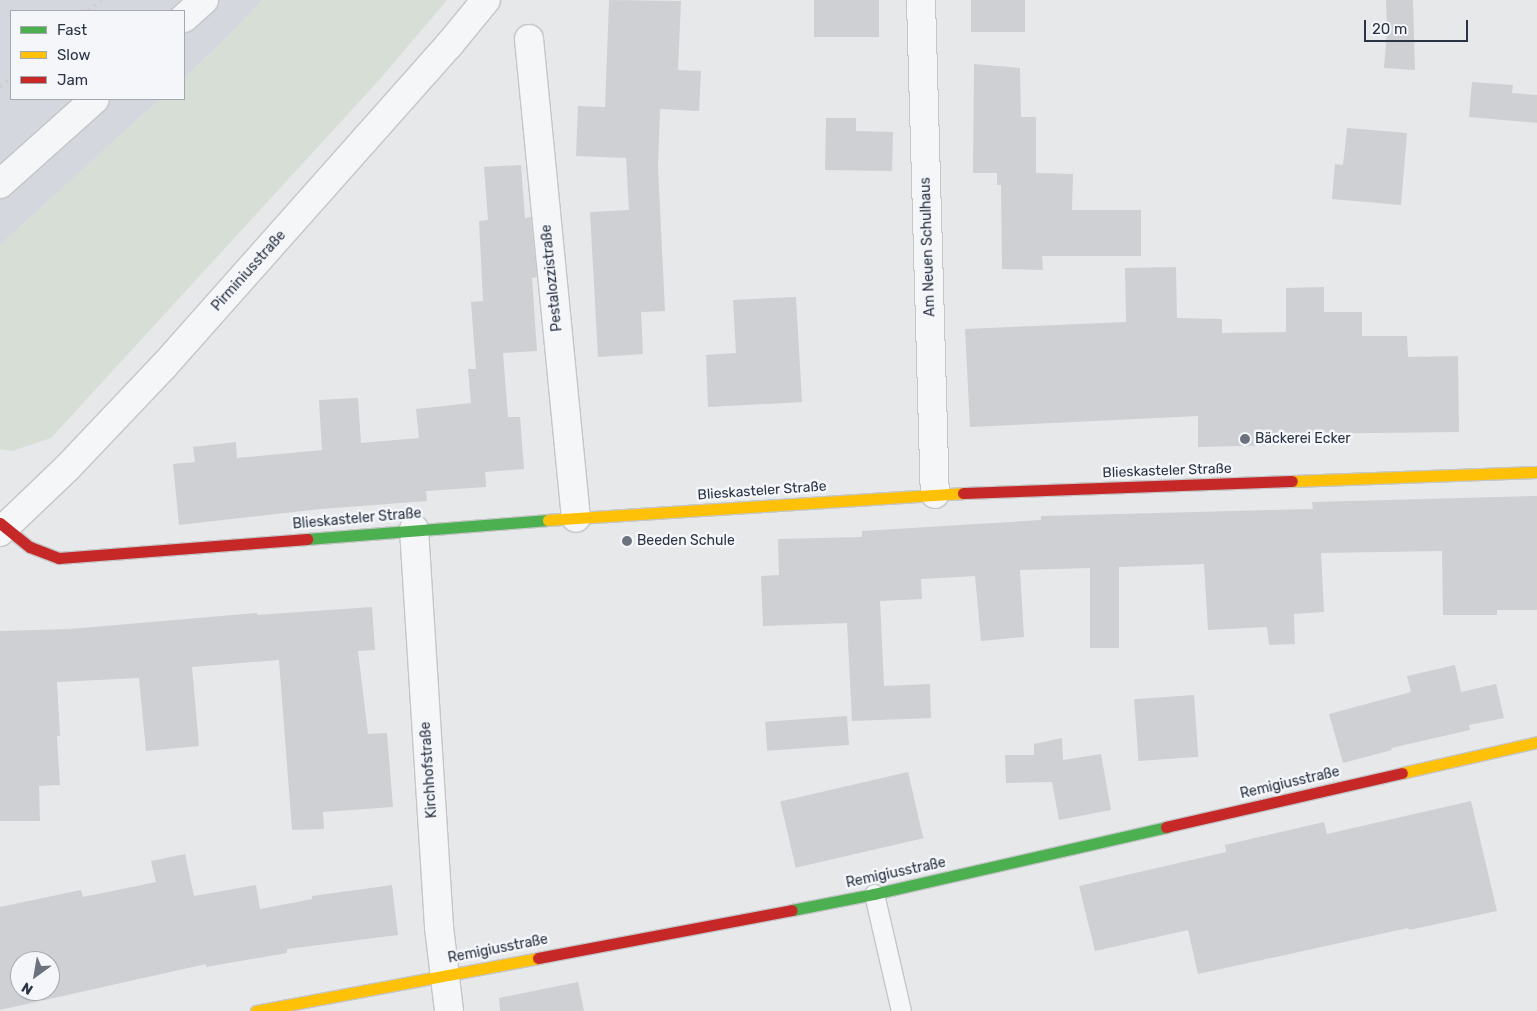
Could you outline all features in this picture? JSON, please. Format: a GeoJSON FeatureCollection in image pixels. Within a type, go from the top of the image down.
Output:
{"type":"FeatureCollection","features":[{"type":"Feature","properties":{"kind":"street"},"geometry":{"type":"LineString","coordinates":[[185,17],[204,0]]}},
{"type":"Feature","properties":{"kind":"street","name":"Pirminiusstraße"},"geometry":{"type":"LineString","coordinates":[[2,528],[68,467],[164,367],[449,45],[486,0]]}},
{"type":"Feature","properties":{"kind":"street","name":"Am Neuen Schulhaus"},"geometry":{"type":"LineString","coordinates":[[921,0],[935,494]]}},
{"type":"Feature","properties":{"kind":"street","name":"Pestalozzistraße"},"geometry":{"type":"LineString","coordinates":[[529,39],[576,518]]}},
{"type":"Feature","properties":{"kind":"street"},"geometry":{"type":"LineString","coordinates":[[0,184],[94,100]]}},
{"type":"Feature","properties":{"kind":"street","name":"Blieskasteler Straße"},"geometry":{"type":"LineString","coordinates":[[2,528],[30,547],[59,558],[576,518],[935,494],[1537,472]]}},
{"type":"Feature","properties":{"kind":"street","name":"Kirchhofstraße"},"geometry":{"type":"LineString","coordinates":[[414,530],[438,927],[449,1011]]}},
{"type":"Feature","properties":{"kind":"street","name":"Remigiusstraße"},"geometry":{"type":"LineString","coordinates":[[256,1011],[874,894],[1537,742]]}},
{"type":"Feature","properties":{"kind":"lane"},"geometry":{"type":"LineString","coordinates":[[874,894],[901,1011]]}},
{"type":"Feature","properties":{"kind":"shaded area"},"geometry":{"type":"Polygon","coordinates":[[[0,0],[263,0],[185,77],[185,10],[10,10],[10,100],[159,100],[0,245],[0,0]]]}},
{"type":"Feature","properties":{"kind":"shaded area"},"geometry":{"type":"Polygon","coordinates":[[[263,0],[447,0],[380,79],[51,438],[12,451],[0,449],[0,245],[159,100],[185,100],[185,77],[263,0]]]}},
{"type":"Feature","properties":{"kind":"building"},"geometry":{"type":"Polygon","coordinates":[[[609,0],[681,1],[678,70],[701,71],[699,111],[660,109],[658,167],[665,311],[641,312],[643,354],[598,357],[590,212],[629,210],[626,158],[576,156],[578,106],[605,107],[609,0]]]}},
{"type":"Feature","properties":{"kind":"building"},"geometry":{"type":"Polygon","coordinates":[[[814,0],[879,0],[879,37],[814,37],[814,0]]]}},
{"type":"Feature","properties":{"kind":"building"},"geometry":{"type":"Polygon","coordinates":[[[971,0],[1025,0],[1025,32],[971,32],[971,0]]]}},
{"type":"Feature","properties":{"kind":"building"},"geometry":{"type":"Polygon","coordinates":[[[1386,0],[1413,0],[1415,70],[1384,68],[1387,31],[1386,0]]]}},
{"type":"Feature","properties":{"kind":"building"},"geometry":{"type":"Polygon","coordinates":[[[974,64],[1020,68],[1021,117],[1036,117],[1036,173],[1073,174],[1072,210],[1141,210],[1141,256],[1042,256],[1043,270],[1002,269],[1001,185],[997,185],[997,173],[973,173],[974,64]]]}},
{"type":"Feature","properties":{"kind":"building"},"geometry":{"type":"Polygon","coordinates":[[[1472,82],[1513,85],[1512,93],[1537,95],[1537,123],[1469,117],[1472,82]]]}},
{"type":"Feature","properties":{"kind":"building"},"geometry":{"type":"Polygon","coordinates":[[[826,118],[856,118],[856,131],[893,132],[892,171],[825,170],[826,118]]]}},
{"type":"Feature","properties":{"kind":"building"},"geometry":{"type":"Polygon","coordinates":[[[1347,128],[1407,133],[1401,205],[1332,199],[1335,164],[1343,165],[1347,128]]]}},
{"type":"Feature","properties":{"kind":"building"},"geometry":{"type":"Polygon","coordinates":[[[521,165],[525,218],[531,217],[537,277],[532,278],[537,351],[503,353],[508,417],[520,417],[524,469],[485,472],[486,487],[426,491],[427,501],[321,509],[179,525],[173,464],[195,462],[193,447],[236,442],[237,458],[322,450],[319,400],[358,398],[361,443],[419,438],[416,409],[471,403],[468,369],[476,369],[471,302],[483,301],[479,221],[488,220],[484,167],[521,165]]]}},
{"type":"Feature","properties":{"kind":"building"},"geometry":{"type":"Polygon","coordinates":[[[1176,267],[1177,318],[1222,319],[1222,333],[1286,332],[1286,288],[1324,287],[1324,312],[1362,312],[1362,336],[1407,336],[1408,357],[1458,356],[1459,432],[1288,434],[1288,445],[1198,447],[1198,416],[970,427],[965,329],[1126,322],[1125,268],[1176,267]]]}},
{"type":"Feature","properties":{"kind":"building"},"geometry":{"type":"Polygon","coordinates":[[[796,297],[802,402],[708,407],[706,355],[736,353],[733,300],[796,297]]]}},
{"type":"Feature","properties":{"kind":"building"},"geometry":{"type":"Polygon","coordinates":[[[1537,496],[1537,610],[1497,610],[1497,615],[1443,615],[1442,551],[1321,553],[1324,612],[1294,614],[1295,644],[1269,645],[1267,627],[1208,630],[1204,564],[1119,567],[1119,648],[1090,648],[1090,568],[1020,570],[1024,637],[981,641],[975,576],[921,579],[922,599],[880,601],[884,686],[930,684],[931,718],[852,721],[847,623],[763,626],[761,576],[779,575],[778,539],[862,537],[862,531],[1041,520],[1041,516],[1313,509],[1312,502],[1537,496]]]}},
{"type":"Feature","properties":{"kind":"building"},"geometry":{"type":"Polygon","coordinates":[[[372,607],[375,650],[358,651],[368,734],[387,733],[393,807],[323,812],[324,829],[292,830],[279,660],[192,667],[199,746],[146,751],[139,678],[57,682],[60,736],[57,736],[60,785],[39,786],[40,821],[0,821],[0,631],[70,629],[257,613],[257,615],[372,607]]]}},
{"type":"Feature","properties":{"kind":"building"},"geometry":{"type":"Polygon","coordinates":[[[1455,665],[1461,692],[1496,684],[1504,718],[1469,725],[1470,730],[1391,748],[1392,750],[1343,763],[1329,714],[1411,692],[1407,676],[1455,665]]]}},
{"type":"Feature","properties":{"kind":"building"},"geometry":{"type":"Polygon","coordinates":[[[1194,695],[1198,757],[1138,761],[1134,699],[1194,695]]]}},
{"type":"Feature","properties":{"kind":"building"},"geometry":{"type":"Polygon","coordinates":[[[847,716],[849,745],[767,751],[765,722],[847,716]]]}},
{"type":"Feature","properties":{"kind":"building"},"geometry":{"type":"Polygon","coordinates":[[[1062,738],[1063,760],[1101,754],[1111,810],[1059,820],[1052,782],[1006,783],[1005,755],[1034,755],[1034,744],[1062,738]]]}},
{"type":"Feature","properties":{"kind":"building"},"geometry":{"type":"Polygon","coordinates":[[[908,772],[923,838],[796,868],[780,801],[908,772]]]}},
{"type":"Feature","properties":{"kind":"building"},"geometry":{"type":"Polygon","coordinates":[[[1471,801],[1497,911],[1409,930],[1408,928],[1198,974],[1188,930],[1095,951],[1079,886],[1226,852],[1225,845],[1324,822],[1327,834],[1471,801]]]}},
{"type":"Feature","properties":{"kind":"building"},"geometry":{"type":"Polygon","coordinates":[[[185,854],[194,896],[256,885],[260,909],[312,899],[312,896],[392,885],[398,935],[287,949],[287,953],[206,967],[206,964],[60,997],[60,951],[10,951],[10,1001],[40,1001],[0,1010],[0,907],[81,890],[83,897],[156,882],[151,861],[185,854]]]}},
{"type":"Feature","properties":{"kind":"building"},"geometry":{"type":"Polygon","coordinates":[[[578,982],[584,1011],[500,1011],[499,998],[578,982]]]}},
{"type":"Feature","properties":{"kind":"railway"},"geometry":{"type":"LineString","coordinates":[[89,10],[101,0]]}},
{"type":"Feature","properties":{"kind":"railway"},"geometry":{"type":"LineString","coordinates":[[0,87],[10,78]]}},
{"type":"Feature","properties":{"kind":"traffic: fast"},"geometry":{"type":"LineString","coordinates":[[307,539],[548,520]]}},
{"type":"Feature","properties":{"kind":"traffic: fast"},"geometry":{"type":"LineString","coordinates":[[792,910],[874,894],[1166,827]]}},
{"type":"Feature","properties":{"kind":"traffic: slow"},"geometry":{"type":"LineString","coordinates":[[1292,481],[1537,472]]}},
{"type":"Feature","properties":{"kind":"traffic: slow"},"geometry":{"type":"LineString","coordinates":[[548,520],[963,493]]}},
{"type":"Feature","properties":{"kind":"traffic: slow"},"geometry":{"type":"LineString","coordinates":[[1402,773],[1537,742]]}},
{"type":"Feature","properties":{"kind":"traffic: slow"},"geometry":{"type":"LineString","coordinates":[[256,1011],[538,958]]}},
{"type":"Feature","properties":{"kind":"traffic: jam"},"geometry":{"type":"LineString","coordinates":[[963,493],[1292,481]]}},
{"type":"Feature","properties":{"kind":"traffic: jam"},"geometry":{"type":"LineString","coordinates":[[0,523],[30,547],[59,558],[307,539]]}},
{"type":"Feature","properties":{"kind":"traffic: jam"},"geometry":{"type":"LineString","coordinates":[[1166,827],[1402,773]]}},
{"type":"Feature","properties":{"kind":"traffic: jam"},"geometry":{"type":"LineString","coordinates":[[538,958],[792,910]]}},
{"type":"Feature","properties":{"kind":"place","name":"Bäckerei Ecker"},"geometry":{"type":"Point","coordinates":[1245,439]}},
{"type":"Feature","properties":{"kind":"place","name":"Beeden Schule"},"geometry":{"type":"Point","coordinates":[627,541]}}]}
